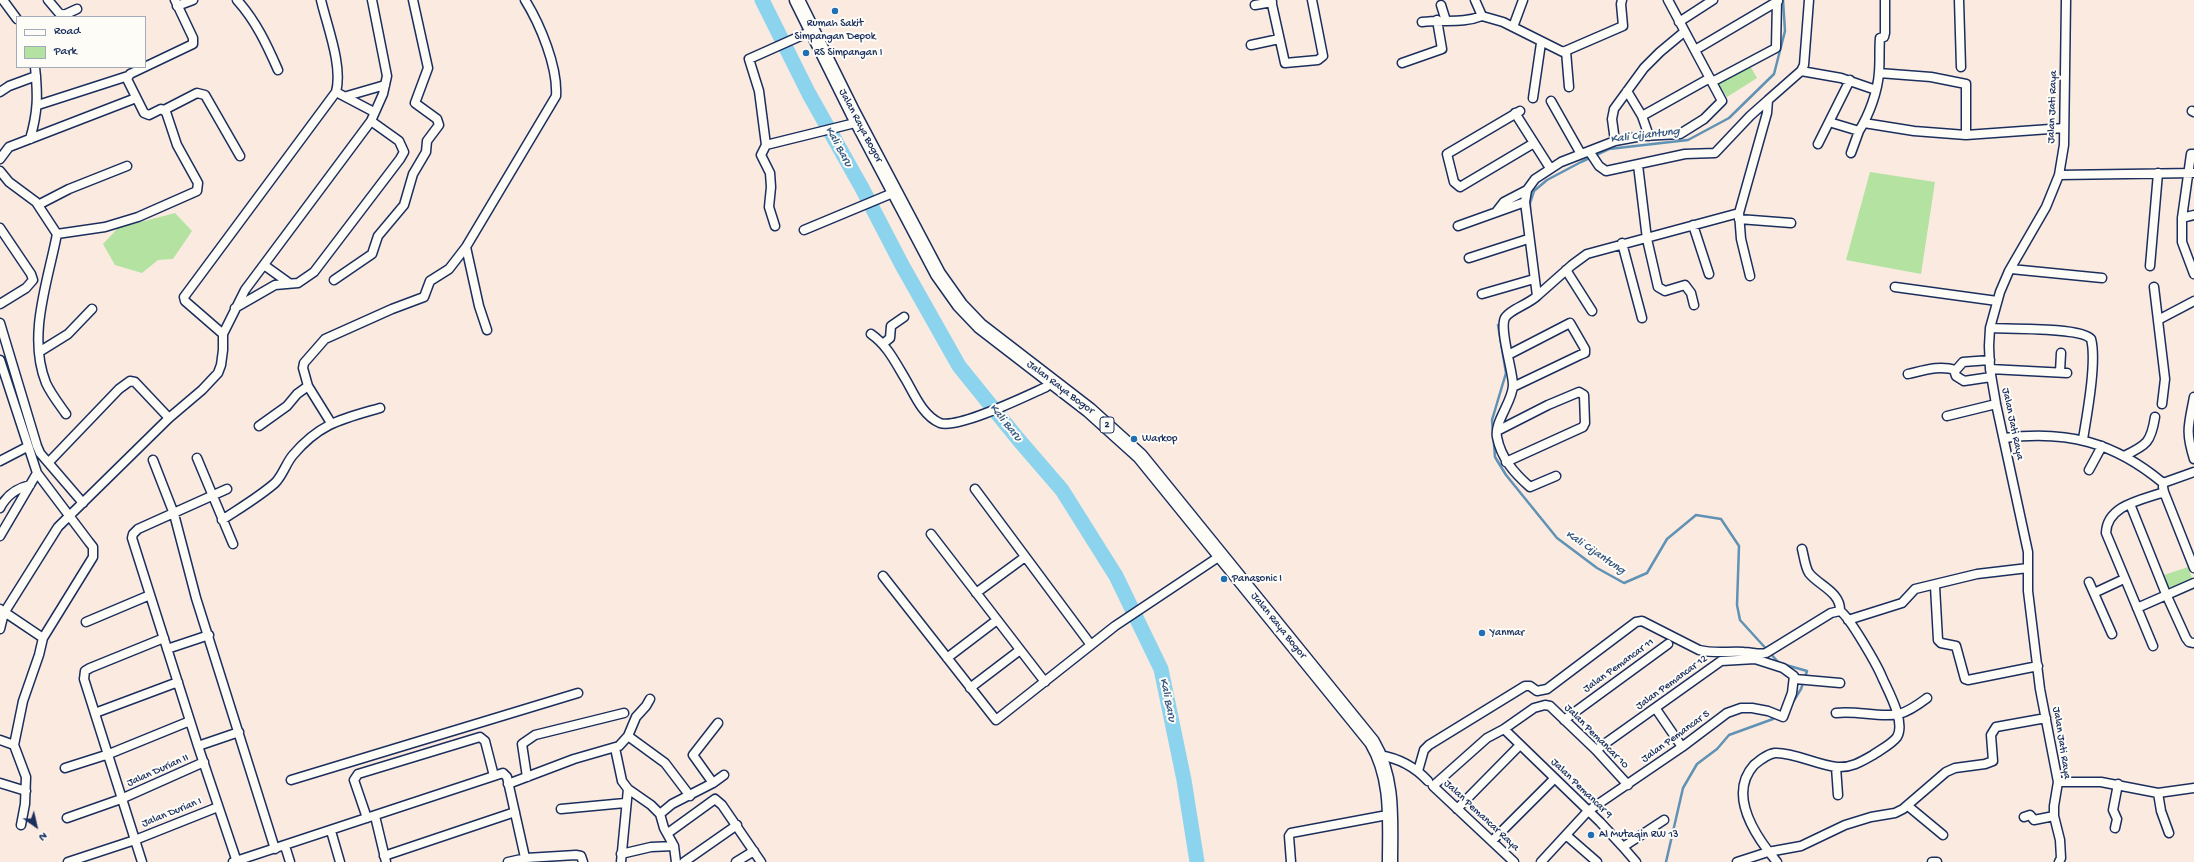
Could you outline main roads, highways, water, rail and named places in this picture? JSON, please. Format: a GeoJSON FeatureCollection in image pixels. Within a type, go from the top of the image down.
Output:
{"type":"FeatureCollection","features":[{"type":"Feature","properties":{"kind":"highway","name":"Jalan Raya Bogor"},"geometry":{"type":"LineString","coordinates":[[789,0],[800,36],[882,197],[937,287],[948,302],[989,344],[1116,433],[1217,558],[1368,752],[1380,784],[1382,862]]}},
{"type":"Feature","properties":{"kind":"highway","name":"Jalan Raya Bogor"},"geometry":{"type":"LineString","coordinates":[[797,0],[850,107],[946,285],[960,305],[980,326],[1049,385]]}},
{"type":"Feature","properties":{"kind":"highway","name":"Jalan Raya Bogor"},"geometry":{"type":"LineString","coordinates":[[1217,558],[1343,705],[1379,755],[1386,775],[1389,791],[1390,862]]}},
{"type":"Feature","properties":{"kind":"waterway","name":"Kali Baru"},"geometry":{"type":"LineString","coordinates":[[762,0],[809,94],[959,366],[1018,439],[1062,490],[1116,576],[1161,669],[1184,780],[1197,862]]}},
{"type":"Feature","properties":{"kind":"waterway","name":"Kali Cijantung"},"geometry":{"type":"LineString","coordinates":[[1530,213],[1530,203],[1534,191],[1547,180],[1581,162],[1609,149],[1688,140],[1729,118],[1774,74],[1785,31],[1783,0]]}},
{"type":"Feature","properties":{"kind":"waterway","name":"Kali Cijantung"},"geometry":{"type":"LineString","coordinates":[[1509,318],[1525,308]]}},
{"type":"Feature","properties":{"kind":"waterway","name":"Kali Cijantung"},"geometry":{"type":"LineString","coordinates":[[1498,325],[1506,373],[1492,420],[1495,457],[1506,475],[1557,538],[1597,568],[1624,583],[1647,573],[1667,539],[1696,515],[1721,519],[1739,546],[1737,605],[1740,620],[1779,663],[1807,671],[1801,689],[1793,702]]}},
{"type":"Feature","properties":{"kind":"waterway","name":"Kali Cijantung"},"geometry":{"type":"LineString","coordinates":[[1666,862],[1683,788],[1697,764],[1717,749],[1729,735],[1773,719]]}},
{"type":"Feature","properties":{"kind":"place","name":"Rumah Sakit Simpangan Depok"},"geometry":{"type":"Point","coordinates":[835,11]}},
{"type":"Feature","properties":{"kind":"place","name":"RS Simpangan I"},"geometry":{"type":"Point","coordinates":[806,53]}},
{"type":"Feature","properties":{"kind":"place","name":"Warkop"},"geometry":{"type":"Point","coordinates":[1134,439]}},
{"type":"Feature","properties":{"kind":"place","name":"Panasonic I"},"geometry":{"type":"Point","coordinates":[1224,579]}},
{"type":"Feature","properties":{"kind":"place","name":"Yanmar"},"geometry":{"type":"Point","coordinates":[1482,633]}},
{"type":"Feature","properties":{"kind":"place","name":"Al Mutaqin RW 13"},"geometry":{"type":"Point","coordinates":[1591,835]}}]}
